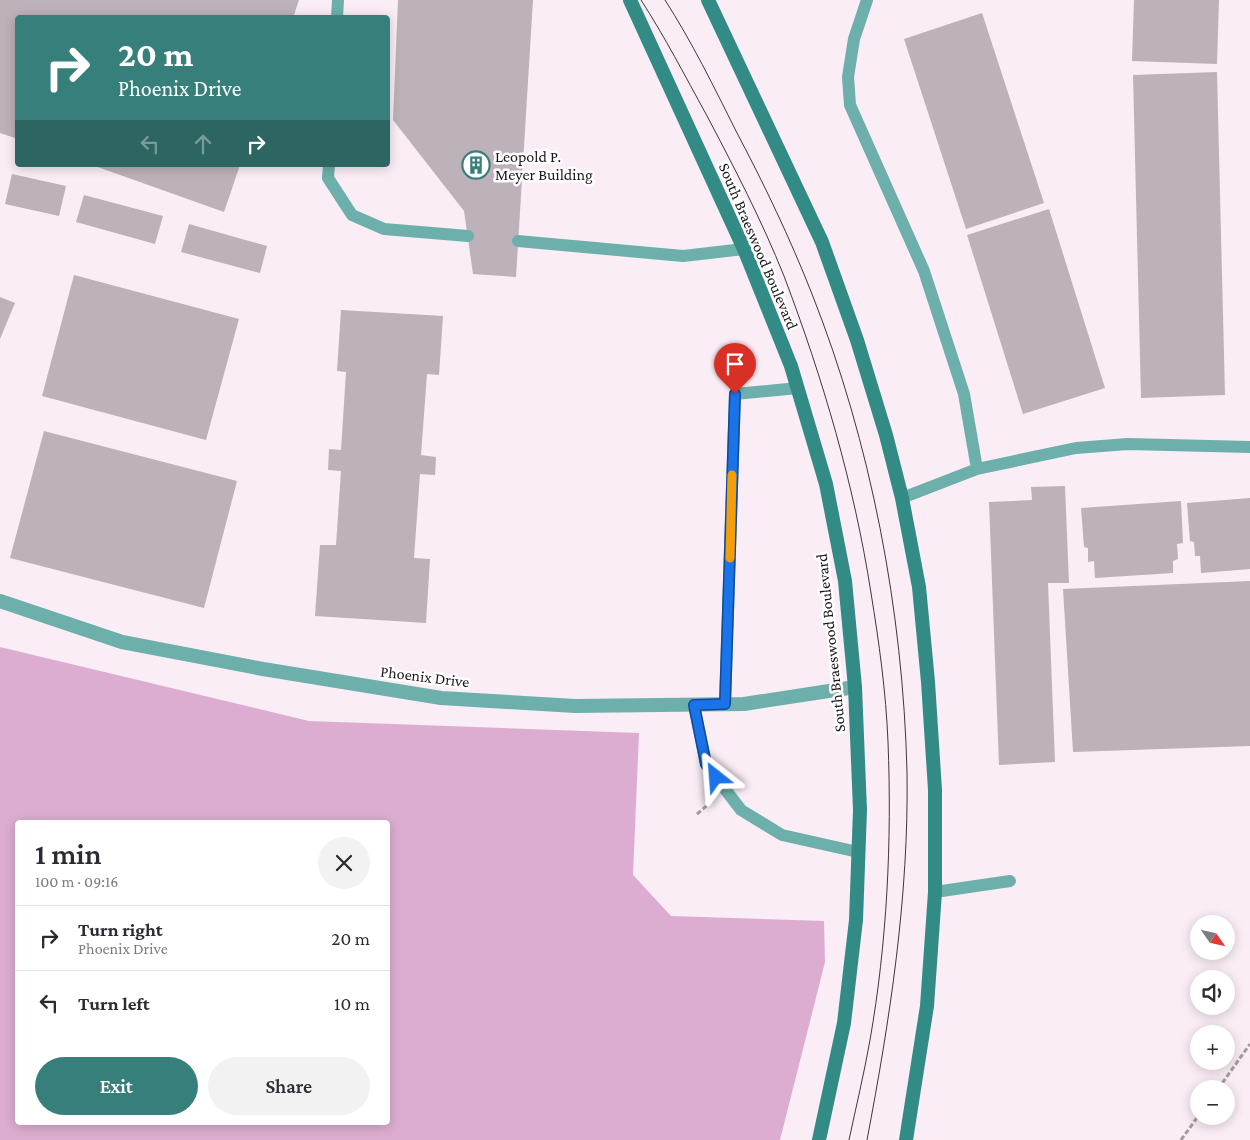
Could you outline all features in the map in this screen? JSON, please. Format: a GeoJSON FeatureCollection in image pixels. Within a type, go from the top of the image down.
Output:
{"type":"FeatureCollection","features":[{"type":"Feature","properties":{"kind":"main road","name":"South Braeswood Boulevard"},"geometry":{"type":"LineString","coordinates":[[630,0],[744,249],[791,366],[826,484],[845,581],[854,687],[860,810],[856,920],[844,1023],[819,1140]]}},
{"type":"Feature","properties":{"kind":"main road"},"geometry":{"type":"LineString","coordinates":[[708,0],[822,242],[857,340],[886,435],[902,498],[919,587],[928,682],[935,790],[935,892],[927,1006],[906,1140]]}},
{"type":"Feature","properties":{"kind":"street","name":"Phoenix Drive"},"geometry":{"type":"LineString","coordinates":[[0,601],[122,642],[263,669],[441,698],[575,706],[744,704],[854,687]]}},
{"type":"Feature","properties":{"kind":"lane"},"geometry":{"type":"LineString","coordinates":[[337,15],[338,0]]}},
{"type":"Feature","properties":{"kind":"lane"},"geometry":{"type":"LineString","coordinates":[[867,0],[854,39],[848,77],[850,105],[924,271],[964,394],[977,469]]}},
{"type":"Feature","properties":{"kind":"lane"},"geometry":{"type":"LineString","coordinates":[[329,167],[328,178],[352,215],[384,229],[468,236]]}},
{"type":"Feature","properties":{"kind":"lane"},"geometry":{"type":"LineString","coordinates":[[518,240],[683,256],[744,249]]}},
{"type":"Feature","properties":{"kind":"lane"},"geometry":{"type":"LineString","coordinates":[[725,704],[735,394],[798,388]]}},
{"type":"Feature","properties":{"kind":"lane"},"geometry":{"type":"LineString","coordinates":[[902,498],[977,469],[1076,448],[1128,444],[1250,447]]}},
{"type":"Feature","properties":{"kind":"lane"},"geometry":{"type":"LineString","coordinates":[[694,705],[706,764],[741,810],[782,835],[858,852]]}},
{"type":"Feature","properties":{"kind":"lane"},"geometry":{"type":"LineString","coordinates":[[935,892],[1010,881]]}},
{"type":"Feature","properties":{"kind":"path"},"geometry":{"type":"LineString","coordinates":[[1224,1080],[1250,1044]]}},
{"type":"Feature","properties":{"kind":"path"},"geometry":{"type":"LineString","coordinates":[[1181,1140],[1192,1125]]}},
{"type":"Feature","properties":{"kind":"shaded area"},"geometry":{"type":"Polygon","coordinates":[[[0,647],[309,721],[639,733],[633,875],[671,916],[824,921],[825,962],[780,1140],[0,1140],[0,647]]]}},
{"type":"Feature","properties":{"kind":"building"},"geometry":{"type":"Polygon","coordinates":[[[0,0],[299,0],[294,15],[15,15],[15,138],[0,133],[0,0]]]}},
{"type":"Feature","properties":{"kind":"building","name":"Leopold P. Meyer Building"},"geometry":{"type":"Polygon","coordinates":[[[398,0],[533,0],[516,277],[473,274],[464,211],[393,120],[398,0]]]}},
{"type":"Feature","properties":{"kind":"building"},"geometry":{"type":"Polygon","coordinates":[[[1134,0],[1219,0],[1217,64],[1132,61],[1134,0]]]}},
{"type":"Feature","properties":{"kind":"building"},"geometry":{"type":"Polygon","coordinates":[[[982,13],[1044,203],[966,229],[904,39],[982,13]]]}},
{"type":"Feature","properties":{"kind":"building"},"geometry":{"type":"Polygon","coordinates":[[[1217,72],[1225,395],[1141,398],[1133,75],[1217,72]]]}},
{"type":"Feature","properties":{"kind":"building"},"geometry":{"type":"Polygon","coordinates":[[[98,167],[239,167],[224,212],[98,167]]]}},
{"type":"Feature","properties":{"kind":"building"},"geometry":{"type":"Polygon","coordinates":[[[12,174],[66,186],[59,216],[5,204],[12,174]]]}},
{"type":"Feature","properties":{"kind":"building"},"geometry":{"type":"Polygon","coordinates":[[[84,195],[163,216],[155,244],[76,222],[84,195]]]}},
{"type":"Feature","properties":{"kind":"building"},"geometry":{"type":"Polygon","coordinates":[[[1049,209],[1105,388],[1023,414],[967,235],[1049,209]]]}},
{"type":"Feature","properties":{"kind":"building"},"geometry":{"type":"Polygon","coordinates":[[[189,224],[267,246],[260,273],[181,252],[189,224]]]}},
{"type":"Feature","properties":{"kind":"building"},"geometry":{"type":"Polygon","coordinates":[[[74,275],[239,319],[206,440],[42,396],[74,275]]]}},
{"type":"Feature","properties":{"kind":"building"},"geometry":{"type":"Polygon","coordinates":[[[0,297],[15,303],[0,339],[0,297]]]}},
{"type":"Feature","properties":{"kind":"building"},"geometry":{"type":"Polygon","coordinates":[[[341,310],[443,316],[439,375],[427,374],[421,455],[436,457],[435,475],[420,474],[414,558],[430,559],[426,623],[315,616],[320,545],[336,545],[341,471],[328,470],[329,449],[341,450],[346,372],[337,371],[341,310]]]}},
{"type":"Feature","properties":{"kind":"building"},"geometry":{"type":"Polygon","coordinates":[[[44,431],[237,481],[204,608],[10,558],[44,431]]]}},
{"type":"Feature","properties":{"kind":"building"},"geometry":{"type":"Polygon","coordinates":[[[1065,486],[1069,583],[1048,583],[1055,762],[999,765],[989,502],[1032,500],[1031,487],[1065,486]]]}},
{"type":"Feature","properties":{"kind":"building"},"geometry":{"type":"Polygon","coordinates":[[[1250,498],[1250,569],[1201,573],[1200,556],[1195,556],[1194,542],[1190,541],[1187,503],[1250,498]]]}},
{"type":"Feature","properties":{"kind":"building"},"geometry":{"type":"Polygon","coordinates":[[[1181,501],[1183,543],[1177,544],[1178,559],[1173,561],[1173,573],[1095,578],[1094,561],[1088,562],[1088,548],[1084,547],[1081,508],[1181,501]]]}},
{"type":"Feature","properties":{"kind":"building"},"geometry":{"type":"Polygon","coordinates":[[[1250,581],[1250,746],[1073,752],[1063,589],[1250,581]]]}},
{"type":"Feature","properties":{"kind":"tram line"},"geometry":{"type":"LineString","coordinates":[[641,0],[675,57],[727,154],[784,276],[812,354],[836,432],[864,552],[877,630],[886,705],[889,779],[889,854],[881,966],[876,1003],[868,1053],[849,1140]]}},
{"type":"Feature","properties":{"kind":"tram line"},"geometry":{"type":"LineString","coordinates":[[665,0],[702,65],[757,171],[804,273],[833,351],[851,409],[867,468],[891,589],[904,711],[907,772],[905,865],[890,1003],[867,1140]]}},
{"type":"Feature","properties":{"kind":"slow traffic"},"geometry":{"type":"LineString","coordinates":[[730,558],[732,475]]}},
{"type":"Feature","properties":{"kind":"place","name":"Leopold P. Meyer Building"},"geometry":{"type":"Point","coordinates":[476,165]}},
{"type":"Feature","properties":{"kind":"route"},"geometry":{"type":"LineString","coordinates":[[716,777],[706,764],[694,705],[725,704],[735,394]]}}]}
